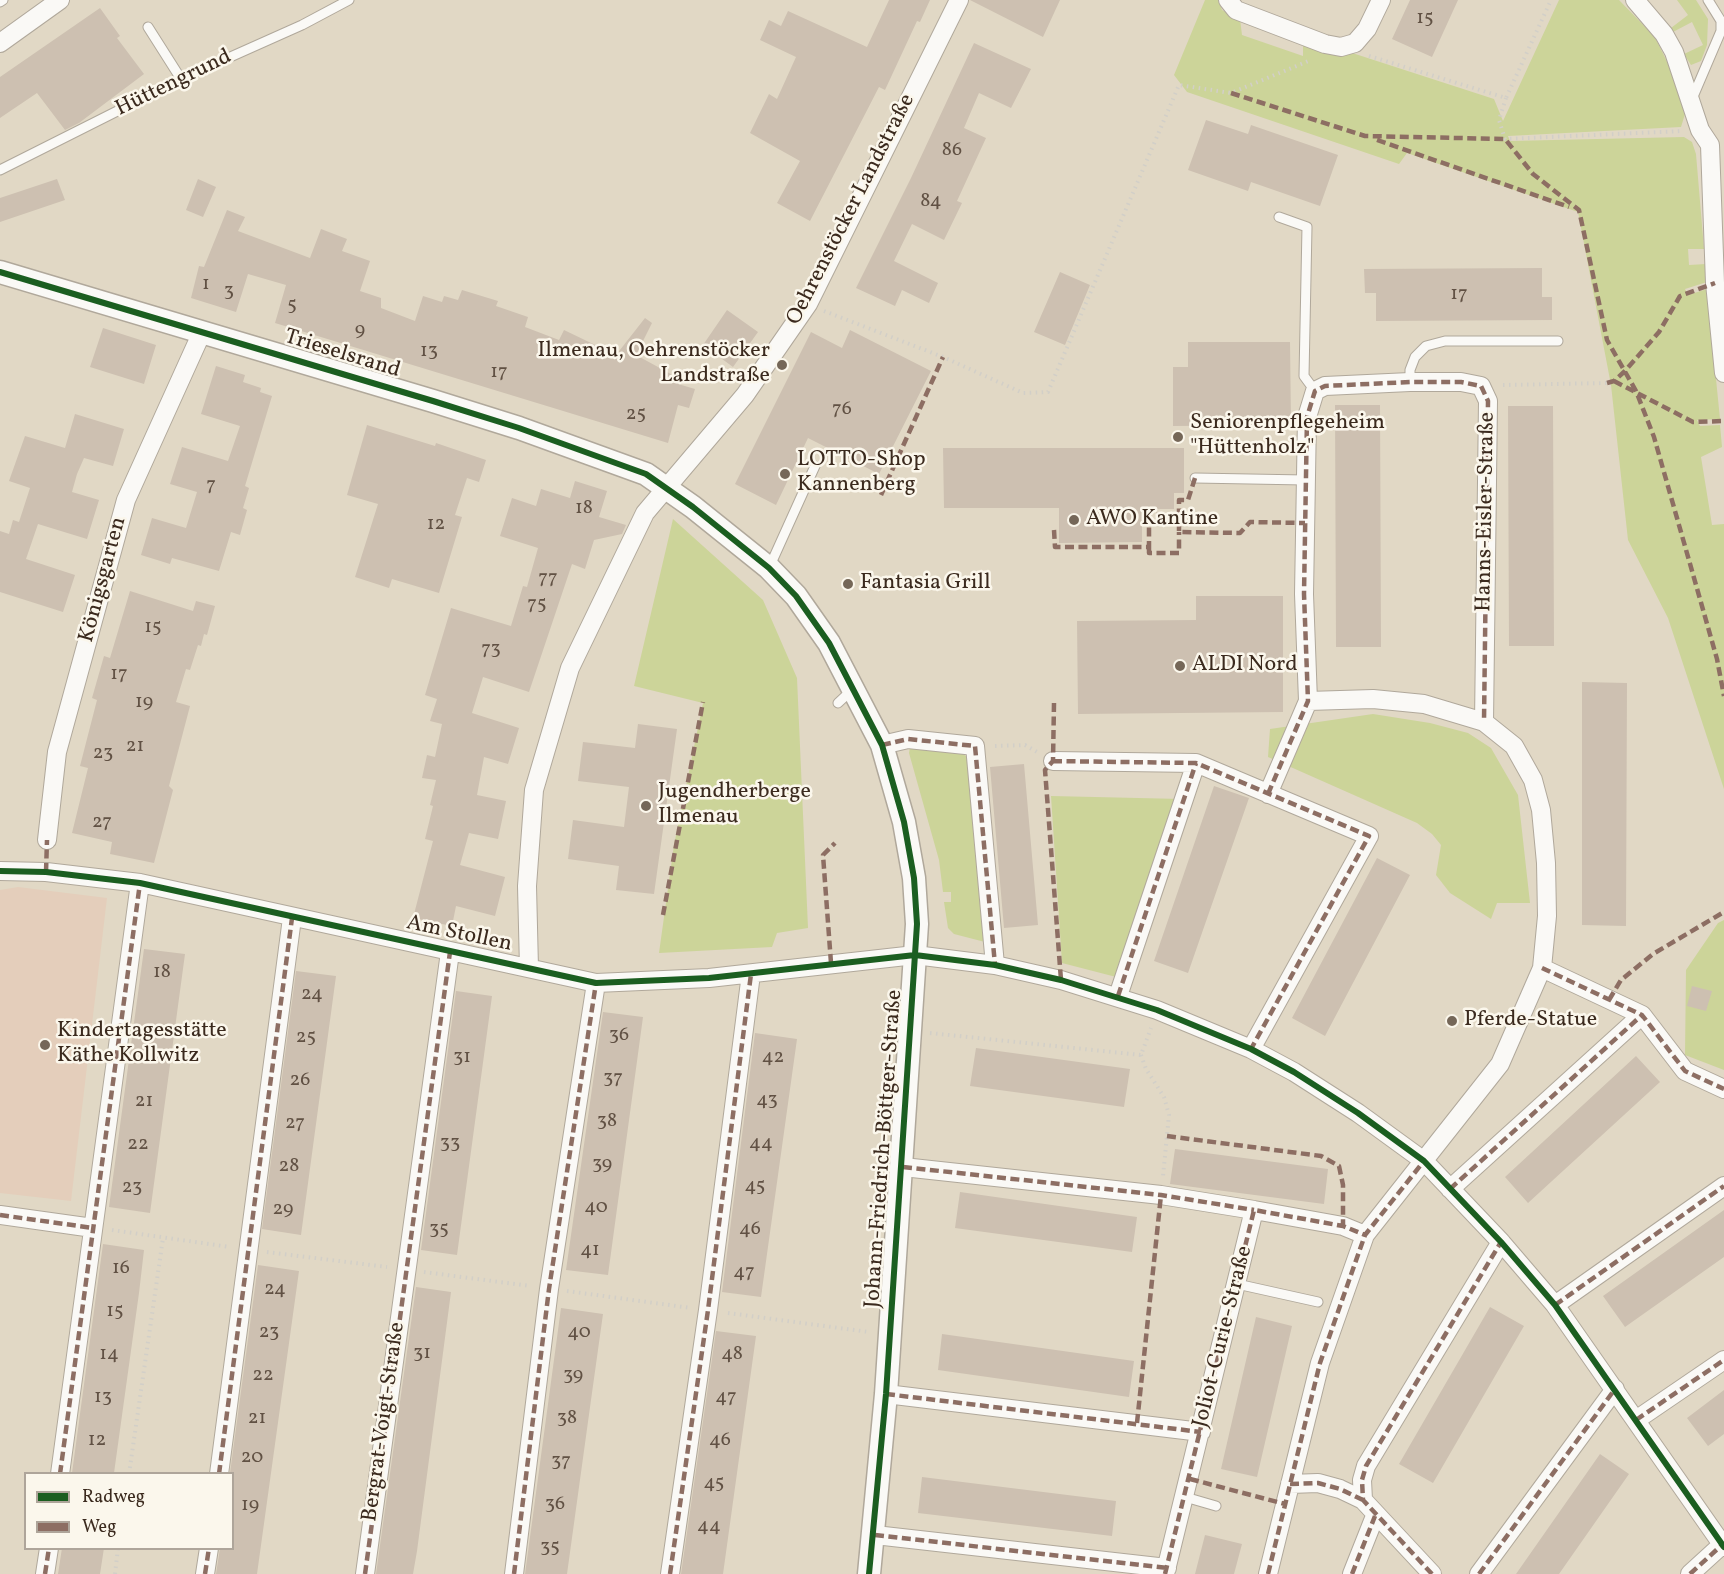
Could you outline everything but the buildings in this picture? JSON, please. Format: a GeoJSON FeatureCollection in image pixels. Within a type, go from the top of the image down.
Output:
{"type":"FeatureCollection","features":[{"type":"Feature","properties":{"kind":"street"},"geometry":{"type":"LineString","coordinates":[[0,43],[60,0]]}},
{"type":"Feature","properties":{"kind":"street","name":"Oehrenstöcker Landstraße"},"geometry":{"type":"LineString","coordinates":[[530,968],[527,886],[534,790],[570,668],[645,513],[745,395],[808,304],[959,0]]}},
{"type":"Feature","properties":{"kind":"street"},"geometry":{"type":"LineString","coordinates":[[1228,0],[1236,10],[1326,44],[1341,47],[1355,43],[1367,29],[1381,0]]}},
{"type":"Feature","properties":{"kind":"street"},"geometry":{"type":"LineString","coordinates":[[1635,0],[1664,34],[1674,52],[1692,99],[1712,140],[1715,283],[1724,373]]}},
{"type":"Feature","properties":{"kind":"street","name":"Trieselsrand"},"geometry":{"type":"LineString","coordinates":[[0,272],[530,432],[627,465],[668,488]]}},
{"type":"Feature","properties":{"kind":"street","name":"Königsgarten"},"geometry":{"type":"LineString","coordinates":[[47,840],[57,752],[126,501],[202,332]]}},
{"type":"Feature","properties":{"kind":"street","name":"Hanns-Eisler-Straße"},"geometry":{"type":"LineString","coordinates":[[1315,391],[1326,386],[1410,382],[1461,382],[1481,386],[1488,401],[1484,722]]}},
{"type":"Feature","properties":{"kind":"street"},"geometry":{"type":"LineString","coordinates":[[1268,794],[1308,701],[1304,594],[1305,480],[1307,417],[1315,391]]}},
{"type":"Feature","properties":{"kind":"street","name":"Johann-Friedrich-Böttger-Straße"},"geometry":{"type":"LineString","coordinates":[[668,488],[769,568],[796,596],[829,643],[846,695],[882,745],[904,822],[914,878],[917,924],[891,1335],[875,1535],[869,1574]]}},
{"type":"Feature","properties":{"kind":"street"},"geometry":{"type":"LineString","coordinates":[[1268,1574],[1320,1363],[1365,1235],[1500,1065],[1542,968],[1547,916],[1546,863],[1541,810],[1533,780],[1514,746],[1484,722],[1424,704],[1373,699],[1308,701]]}},
{"type":"Feature","properties":{"kind":"street"},"geometry":{"type":"LineString","coordinates":[[882,745],[908,739],[975,746],[995,965]]}},
{"type":"Feature","properties":{"kind":"street"},"geometry":{"type":"LineString","coordinates":[[1053,761],[1196,763],[1369,836],[1251,1049]]}},
{"type":"Feature","properties":{"kind":"street"},"geometry":{"type":"LineString","coordinates":[[1118,996],[1196,763]]}},
{"type":"Feature","properties":{"kind":"street","name":"Am Stollen"},"geometry":{"type":"LineString","coordinates":[[0,871],[46,872],[140,883],[596,983],[751,974],[915,955],[995,965],[1118,996],[1157,1010],[1251,1049],[1294,1072],[1358,1113],[1424,1161],[1501,1242],[1555,1305],[1723,1545]]}},
{"type":"Feature","properties":{"kind":"street"},"geometry":{"type":"LineString","coordinates":[[60,1472],[140,883]]}},
{"type":"Feature","properties":{"kind":"street"},"geometry":{"type":"LineString","coordinates":[[219,1472],[292,918]]}},
{"type":"Feature","properties":{"kind":"street","name":"Am Stollen"},"geometry":{"type":"LineString","coordinates":[[406,1270],[450,952]]}},
{"type":"Feature","properties":{"kind":"street"},"geometry":{"type":"LineString","coordinates":[[1542,968],[1642,1015],[1685,1071],[1724,1089]]}},
{"type":"Feature","properties":{"kind":"street"},"geometry":{"type":"LineString","coordinates":[[670,1574],[708,1310],[751,974]]}},
{"type":"Feature","properties":{"kind":"street"},"geometry":{"type":"LineString","coordinates":[[514,1574],[549,1289],[596,983]]}},
{"type":"Feature","properties":{"kind":"street"},"geometry":{"type":"LineString","coordinates":[[1450,1189],[1642,1015]]}},
{"type":"Feature","properties":{"kind":"street","name":"Johann-Friedrich-Böttger-Straße"},"geometry":{"type":"LineString","coordinates":[[903,1167],[1161,1195],[1254,1210]]}},
{"type":"Feature","properties":{"kind":"street"},"geometry":{"type":"LineString","coordinates":[[1555,1305],[1724,1186]]}},
{"type":"Feature","properties":{"kind":"street"},"geometry":{"type":"LineString","coordinates":[[1254,1210],[1342,1226],[1365,1235]]}},
{"type":"Feature","properties":{"kind":"street","name":"Joliot-Curie-Straße"},"geometry":{"type":"LineString","coordinates":[[1164,1572],[1185,1497],[1254,1210]]}},
{"type":"Feature","properties":{"kind":"street"},"geometry":{"type":"LineString","coordinates":[[0,1215],[93,1228]]}},
{"type":"Feature","properties":{"kind":"street"},"geometry":{"type":"LineString","coordinates":[[1363,1500],[1362,1480],[1366,1466],[1501,1242]]}},
{"type":"Feature","properties":{"kind":"street","name":"Bergrat-Voigt-Straße"},"geometry":{"type":"LineString","coordinates":[[365,1574],[406,1270]]}},
{"type":"Feature","properties":{"kind":"street"},"geometry":{"type":"LineString","coordinates":[[1636,1419],[1724,1360]]}},
{"type":"Feature","properties":{"kind":"street"},"geometry":{"type":"LineString","coordinates":[[1479,1574],[1615,1389]]}},
{"type":"Feature","properties":{"kind":"street"},"geometry":{"type":"LineString","coordinates":[[886,1394],[1201,1432]]}},
{"type":"Feature","properties":{"kind":"street"},"geometry":{"type":"LineString","coordinates":[[1290,1484],[1318,1482],[1363,1500],[1432,1574]]}},
{"type":"Feature","properties":{"kind":"street"},"geometry":{"type":"LineString","coordinates":[[1352,1574],[1376,1516]]}},
{"type":"Feature","properties":{"kind":"street"},"geometry":{"type":"LineString","coordinates":[[875,1535],[1164,1572]]}},
{"type":"Feature","properties":{"kind":"street"},"geometry":{"type":"LineString","coordinates":[[1690,1574],[1723,1545]]}},
{"type":"Feature","properties":{"kind":"street"},"geometry":{"type":"LineString","coordinates":[[45,1574],[49,1550]]}},
{"type":"Feature","properties":{"kind":"street"},"geometry":{"type":"LineString","coordinates":[[205,1574],[209,1550]]}},
{"type":"Feature","properties":{"kind":"lane","name":"Hüttengrund"},"geometry":{"type":"LineString","coordinates":[[0,170],[181,79],[302,25],[349,0]]}},
{"type":"Feature","properties":{"kind":"lane"},"geometry":{"type":"LineString","coordinates":[[1692,99],[1723,30],[1721,21],[1708,0]]}},
{"type":"Feature","properties":{"kind":"lane"},"geometry":{"type":"LineString","coordinates":[[147,27],[181,79]]}},
{"type":"Feature","properties":{"kind":"lane"},"geometry":{"type":"LineString","coordinates":[[1279,217],[1307,228],[1304,376],[1315,391]]}},
{"type":"Feature","properties":{"kind":"lane"},"geometry":{"type":"LineString","coordinates":[[1410,382],[1410,370],[1415,357],[1426,346],[1445,341],[1558,341]]}},
{"type":"Feature","properties":{"kind":"lane"},"geometry":{"type":"LineString","coordinates":[[769,568],[815,466]]}},
{"type":"Feature","properties":{"kind":"lane"},"geometry":{"type":"LineString","coordinates":[[1194,478],[1305,480]]}},
{"type":"Feature","properties":{"kind":"lane"},"geometry":{"type":"LineString","coordinates":[[1237,1284],[1318,1302]]}},
{"type":"Feature","properties":{"kind":"lane"},"geometry":{"type":"LineString","coordinates":[[1185,1497],[1216,1506]]}},
{"type":"Feature","properties":{"kind":"path"},"geometry":{"type":"LineString","coordinates":[[1551,0],[1506,98],[1499,120],[1505,139],[1712,140]]}},
{"type":"Feature","properties":{"kind":"path"},"geometry":{"type":"LineString","coordinates":[[808,304],[943,357],[1023,393],[1048,392],[1179,85],[1231,93],[1341,47],[1506,98]]}},
{"type":"Feature","properties":{"kind":"path"},"geometry":{"type":"LineString","coordinates":[[1481,386],[1608,383]]}},
{"type":"Feature","properties":{"kind":"path"},"geometry":{"type":"LineString","coordinates":[[975,746],[1024,745],[1053,761]]}},
{"type":"Feature","properties":{"kind":"path"},"geometry":{"type":"LineString","coordinates":[[1157,1010],[1141,1055],[1146,1069],[1164,1097],[1169,1116],[1161,1195]]}},
{"type":"Feature","properties":{"kind":"path"},"geometry":{"type":"LineString","coordinates":[[911,1031],[1141,1055]]}},
{"type":"Feature","properties":{"kind":"path"},"geometry":{"type":"LineString","coordinates":[[93,1228],[891,1335]]}},
{"type":"Feature","properties":{"kind":"path"},"geometry":{"type":"LineString","coordinates":[[129,1472],[163,1238]]}},
{"type":"Feature","properties":{"kind":"path"},"geometry":{"type":"LineString","coordinates":[[115,1574],[118,1550]]}},
{"type":"Feature","properties":{"kind":"shaded area","name":"Kindertagesstätte Käthe Kollwitz"},"geometry":{"type":"Polygon","coordinates":[[[18,887],[107,898],[71,1201],[0,1193],[0,890],[18,887]]]}},
{"type":"Feature","properties":{"kind":"green space"},"geometry":{"type":"Polygon","coordinates":[[[1205,0],[1218,0],[1222,10],[1240,19],[1242,35],[1303,56],[1303,42],[1343,50],[1494,99],[1503,121],[1559,0],[1619,0],[1655,37],[1671,70],[1685,114],[1681,127],[1508,136],[1510,141],[1684,137],[1692,142],[1696,154],[1704,249],[1688,249],[1689,265],[1706,264],[1707,282],[1685,289],[1688,295],[1707,289],[1720,419],[1697,420],[1700,426],[1720,425],[1722,447],[1701,457],[1712,525],[1724,524],[1724,789],[1668,618],[1628,540],[1611,385],[1578,212],[1407,153],[1399,164],[1187,92],[1174,75],[1205,0]]]}},
{"type":"Feature","properties":{"kind":"green space"},"geometry":{"type":"Polygon","coordinates":[[[1677,0],[1696,0],[1708,19],[1707,45],[1701,61],[1691,65],[1684,54],[1703,45],[1692,22],[1673,32],[1671,28],[1688,15],[1677,0]]]}},
{"type":"Feature","properties":{"kind":"green space"},"geometry":{"type":"Polygon","coordinates":[[[673,519],[763,600],[797,678],[808,928],[777,933],[772,947],[659,953],[674,845],[703,703],[634,686],[673,519]]]}},
{"type":"Feature","properties":{"kind":"green space"},"geometry":{"type":"Polygon","coordinates":[[[1373,714],[1430,723],[1468,733],[1491,748],[1518,795],[1530,903],[1497,903],[1491,919],[1450,893],[1436,875],[1441,845],[1432,834],[1417,823],[1268,757],[1270,729],[1373,714]]]}},
{"type":"Feature","properties":{"kind":"green space"},"geometry":{"type":"Polygon","coordinates":[[[910,747],[959,750],[970,760],[985,942],[954,934],[948,928],[944,902],[951,902],[951,892],[943,892],[939,860],[909,753],[910,747]]]}},
{"type":"Feature","properties":{"kind":"green space"},"geometry":{"type":"Polygon","coordinates":[[[1051,796],[1182,799],[1120,978],[1062,963],[1051,796]]]}},
{"type":"Feature","properties":{"kind":"green space"},"geometry":{"type":"Polygon","coordinates":[[[1724,920],[1724,1070],[1685,1055],[1686,970],[1718,923],[1724,920]]]}},
{"type":"Feature","properties":{"kind":"marked path"},"geometry":{"type":"LineString","coordinates":[[1231,93],[1365,136],[1505,139],[1533,174],[1579,210],[1607,340],[1636,391],[1654,437],[1717,659],[1724,696]]}},
{"type":"Feature","properties":{"kind":"marked path"},"geometry":{"type":"LineString","coordinates":[[1377,140],[1569,207]]}},
{"type":"Feature","properties":{"kind":"marked path"},"geometry":{"type":"LineString","coordinates":[[1607,383],[1614,381],[1625,371],[1659,332],[1680,296],[1715,283]]}},
{"type":"Feature","properties":{"kind":"marked path"},"geometry":{"type":"LineString","coordinates":[[881,495],[943,357]]}},
{"type":"Feature","properties":{"kind":"marked path"},"geometry":{"type":"LineString","coordinates":[[1614,381],[1693,422],[1724,421]]}},
{"type":"Feature","properties":{"kind":"marked path"},"geometry":{"type":"LineString","coordinates":[[1268,794],[1308,701],[1304,594],[1307,417],[1315,391],[1325,386],[1410,382],[1461,382],[1481,386],[1488,401],[1484,722]]}},
{"type":"Feature","properties":{"kind":"marked path"},"geometry":{"type":"LineString","coordinates":[[1195,478],[1188,500],[1179,500],[1179,532],[1240,533],[1250,522],[1305,523]]}},
{"type":"Feature","properties":{"kind":"marked path"},"geometry":{"type":"LineString","coordinates":[[1147,509],[1149,515],[1179,515]]}},
{"type":"Feature","properties":{"kind":"marked path"},"geometry":{"type":"LineString","coordinates":[[1054,530],[1055,547],[1149,547],[1149,515]]}},
{"type":"Feature","properties":{"kind":"marked path"},"geometry":{"type":"LineString","coordinates":[[1149,547],[1149,553],[1179,553],[1179,532]]}},
{"type":"Feature","properties":{"kind":"marked path"},"geometry":{"type":"LineString","coordinates":[[663,915],[703,702]]}},
{"type":"Feature","properties":{"kind":"marked path"},"geometry":{"type":"LineString","coordinates":[[1054,703],[1053,761],[1045,770],[1061,980]]}},
{"type":"Feature","properties":{"kind":"marked path"},"geometry":{"type":"LineString","coordinates":[[882,745],[908,739],[975,746],[995,965]]}},
{"type":"Feature","properties":{"kind":"marked path"},"geometry":{"type":"LineString","coordinates":[[1053,761],[1196,763],[1369,836],[1251,1049]]}},
{"type":"Feature","properties":{"kind":"marked path"},"geometry":{"type":"LineString","coordinates":[[1118,996],[1196,763]]}},
{"type":"Feature","properties":{"kind":"marked path"},"geometry":{"type":"LineString","coordinates":[[46,872],[47,840]]}},
{"type":"Feature","properties":{"kind":"marked path"},"geometry":{"type":"LineString","coordinates":[[831,963],[823,855],[835,843]]}},
{"type":"Feature","properties":{"kind":"marked path"},"geometry":{"type":"LineString","coordinates":[[60,1472],[140,883]]}},
{"type":"Feature","properties":{"kind":"marked path"},"geometry":{"type":"LineString","coordinates":[[1609,1000],[1621,980],[1653,954],[1724,912]]}},
{"type":"Feature","properties":{"kind":"marked path"},"geometry":{"type":"LineString","coordinates":[[219,1472],[292,918]]}},
{"type":"Feature","properties":{"kind":"marked path"},"geometry":{"type":"LineString","coordinates":[[365,1574],[450,952]]}},
{"type":"Feature","properties":{"kind":"marked path"},"geometry":{"type":"LineString","coordinates":[[1542,968],[1642,1015],[1685,1071],[1724,1089]]}},
{"type":"Feature","properties":{"kind":"marked path"},"geometry":{"type":"LineString","coordinates":[[670,1574],[708,1310],[751,974]]}},
{"type":"Feature","properties":{"kind":"marked path"},"geometry":{"type":"LineString","coordinates":[[514,1574],[549,1289],[596,983]]}},
{"type":"Feature","properties":{"kind":"marked path"},"geometry":{"type":"LineString","coordinates":[[1450,1189],[1642,1015]]}},
{"type":"Feature","properties":{"kind":"marked path"},"geometry":{"type":"LineString","coordinates":[[1167,1136],[1321,1156],[1339,1166],[1343,1185],[1343,1226]]}},
{"type":"Feature","properties":{"kind":"marked path"},"geometry":{"type":"LineString","coordinates":[[1268,1574],[1320,1363],[1365,1235],[1424,1161]]}},
{"type":"Feature","properties":{"kind":"marked path"},"geometry":{"type":"LineString","coordinates":[[903,1167],[1161,1195],[1254,1210]]}},
{"type":"Feature","properties":{"kind":"marked path"},"geometry":{"type":"LineString","coordinates":[[1555,1305],[1724,1186]]}},
{"type":"Feature","properties":{"kind":"marked path"},"geometry":{"type":"LineString","coordinates":[[1137,1423],[1161,1195]]}},
{"type":"Feature","properties":{"kind":"marked path"},"geometry":{"type":"LineString","coordinates":[[1165,1574],[1254,1210],[1343,1226],[1365,1235]]}},
{"type":"Feature","properties":{"kind":"marked path"},"geometry":{"type":"LineString","coordinates":[[0,1215],[93,1228]]}},
{"type":"Feature","properties":{"kind":"marked path"},"geometry":{"type":"LineString","coordinates":[[1432,1574],[1363,1500],[1362,1480],[1366,1466],[1501,1242]]}},
{"type":"Feature","properties":{"kind":"marked path"},"geometry":{"type":"LineString","coordinates":[[1636,1420],[1724,1360]]}},
{"type":"Feature","properties":{"kind":"marked path"},"geometry":{"type":"LineString","coordinates":[[1479,1574],[1615,1389]]}},
{"type":"Feature","properties":{"kind":"marked path"},"geometry":{"type":"LineString","coordinates":[[886,1394],[1201,1432]]}},
{"type":"Feature","properties":{"kind":"marked path"},"geometry":{"type":"LineString","coordinates":[[1190,1479],[1285,1504]]}},
{"type":"Feature","properties":{"kind":"marked path"},"geometry":{"type":"LineString","coordinates":[[1290,1484],[1318,1483],[1340,1489],[1363,1500]]}},
{"type":"Feature","properties":{"kind":"marked path"},"geometry":{"type":"LineString","coordinates":[[1352,1574],[1375,1516]]}},
{"type":"Feature","properties":{"kind":"marked path"},"geometry":{"type":"LineString","coordinates":[[875,1535],[1167,1568]]}},
{"type":"Feature","properties":{"kind":"marked path"},"geometry":{"type":"LineString","coordinates":[[1690,1574],[1724,1543]]}},
{"type":"Feature","properties":{"kind":"marked path"},"geometry":{"type":"LineString","coordinates":[[45,1574],[49,1550]]}},
{"type":"Feature","properties":{"kind":"marked path"},"geometry":{"type":"LineString","coordinates":[[205,1574],[209,1550]]}},
{"type":"Feature","properties":{"kind":"cycle path"},"geometry":{"type":"LineString","coordinates":[[0,272],[433,401],[519,428],[646,474],[693,507],[769,568],[796,596],[829,643],[882,745],[904,822],[914,878],[917,924],[886,1394],[869,1574]]}},
{"type":"Feature","properties":{"kind":"cycle path"},"geometry":{"type":"LineString","coordinates":[[0,871],[46,872],[140,883],[596,983],[709,978],[915,955],[995,965],[1061,980],[1157,1010],[1251,1049],[1294,1072],[1358,1113],[1424,1161],[1501,1242],[1555,1305],[1724,1547]]}},
{"type":"Feature","properties":{"kind":"place","name":"Ilmenau, Oehrenstöcker Landstraße"},"geometry":{"type":"Point","coordinates":[782,365]}},
{"type":"Feature","properties":{"kind":"place","name":"Seniorenpflegeheim \"Hüttenholz\""},"geometry":{"type":"Point","coordinates":[1178,437]}},
{"type":"Feature","properties":{"kind":"place","name":"LOTTO-Shop Kannenberg"},"geometry":{"type":"Point","coordinates":[785,474]}},
{"type":"Feature","properties":{"kind":"place","name":"AWO Kantine"},"geometry":{"type":"Point","coordinates":[1074,520]}},
{"type":"Feature","properties":{"kind":"place","name":"Fantasia Grill"},"geometry":{"type":"Point","coordinates":[848,584]}},
{"type":"Feature","properties":{"kind":"place","name":"ALDI Nord"},"geometry":{"type":"Point","coordinates":[1180,666]}},
{"type":"Feature","properties":{"kind":"place","name":"Jugendherberge Ilmenau"},"geometry":{"type":"Point","coordinates":[646,806]}},
{"type":"Feature","properties":{"kind":"place","name":"Pferde-Statue"},"geometry":{"type":"Point","coordinates":[1452,1021]}},
{"type":"Feature","properties":{"kind":"place","name":"Kindertagesstätte Käthe Kollwitz"},"geometry":{"type":"Point","coordinates":[45,1045]}}]}
